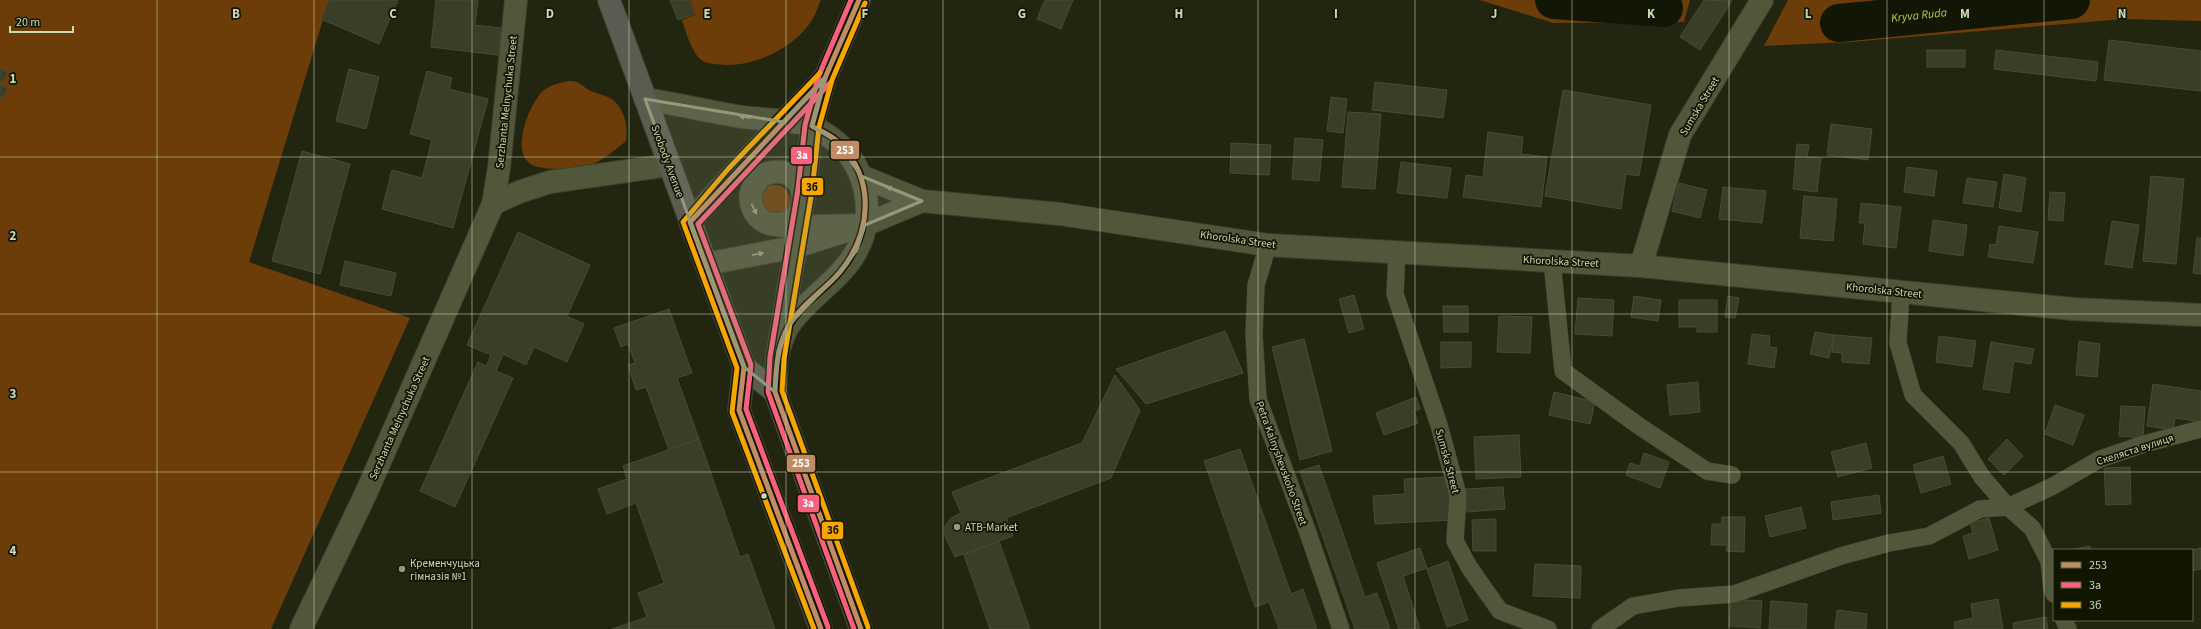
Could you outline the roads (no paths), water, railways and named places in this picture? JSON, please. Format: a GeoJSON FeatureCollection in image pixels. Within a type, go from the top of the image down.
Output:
{"type":"FeatureCollection","features":[{"type":"Feature","properties":{"kind":"highway","name":"Svobody Avenue"},"geometry":{"type":"LineString","coordinates":[[609,0],[644,99],[744,367],[739,410],[821,629]]}},
{"type":"Feature","properties":{"kind":"highway"},"geometry":{"type":"LineString","coordinates":[[744,367],[775,392],[861,629]]}},
{"type":"Feature","properties":{"kind":"street","name":"Serzhanta Melnychuka Street"},"geometry":{"type":"LineString","coordinates":[[301,629],[367,491],[493,204],[499,168],[516,0]]}},
{"type":"Feature","properties":{"kind":"street"},"geometry":{"type":"LineString","coordinates":[[775,392],[778,352],[794,247],[803,204],[812,126],[825,78],[858,0]]}},
{"type":"Feature","properties":{"kind":"street","name":"Sumska Street"},"geometry":{"type":"LineString","coordinates":[[1641,266],[1680,135],[1762,0]]}},
{"type":"Feature","properties":{"kind":"street"},"geometry":{"type":"LineString","coordinates":[[690,222],[763,142],[825,78]]}},
{"type":"Feature","properties":{"kind":"street"},"geometry":{"type":"LineString","coordinates":[[644,99],[744,117],[812,126],[837,142],[848,153],[861,176],[867,199],[865,225],[857,250],[840,272],[802,309],[789,325],[778,352]]}},
{"type":"Feature","properties":{"kind":"street"},"geometry":{"type":"LineString","coordinates":[[763,142],[755,183],[751,192],[752,207],[761,219],[775,224],[799,226],[865,225]]}},
{"type":"Feature","properties":{"kind":"street"},"geometry":{"type":"LineString","coordinates":[[493,204],[519,192],[550,182],[669,165]]}},
{"type":"Feature","properties":{"kind":"street"},"geometry":{"type":"LineString","coordinates":[[755,183],[770,172],[788,174],[801,186],[803,204],[793,219],[785,223],[775,224]]}},
{"type":"Feature","properties":{"kind":"street"},"geometry":{"type":"LineString","coordinates":[[861,176],[922,201]]}},
{"type":"Feature","properties":{"kind":"street"},"geometry":{"type":"LineString","coordinates":[[706,264],[794,247],[865,225],[922,201]]}},
{"type":"Feature","properties":{"kind":"street","name":"Khorolska Street"},"geometry":{"type":"LineString","coordinates":[[922,201],[1060,214],[1268,244],[1641,266],[2073,309],[2201,315]]}},
{"type":"Feature","properties":{"kind":"street","name":"Petra Kalnyshevskoho Street"},"geometry":{"type":"LineString","coordinates":[[1268,244],[1256,285],[1254,335],[1258,399],[1307,530],[1341,629]]}},
{"type":"Feature","properties":{"kind":"street","name":"Sumska Street"},"geometry":{"type":"LineString","coordinates":[[1397,252],[1395,294],[1439,425],[1458,495],[1455,541],[1469,567],[1500,611],[1548,629]]}},
{"type":"Feature","properties":{"kind":"street"},"geometry":{"type":"LineString","coordinates":[[1552,261],[1563,371],[1639,426],[1707,471],[1732,475]]}},
{"type":"Feature","properties":{"kind":"street"},"geometry":{"type":"LineString","coordinates":[[1901,292],[1898,343],[1913,395],[1961,443],[1982,477],[2008,507],[2032,528],[2049,561],[2053,592]]}},
{"type":"Feature","properties":{"kind":"street","name":"Скеляста вулиця"},"geometry":{"type":"LineString","coordinates":[[2008,507],[2053,486],[2100,459],[2144,444],[2201,429]]}},
{"type":"Feature","properties":{"kind":"street"},"geometry":{"type":"LineString","coordinates":[[1600,629],[1633,606],[1679,598],[1734,594],[1841,556],[1888,543],[1929,536],[1980,508],[2008,507]]}},
{"type":"Feature","properties":{"kind":"waterway","name":"Kryva Ruda"},"geometry":{"type":"LineString","coordinates":[[1554,0],[1664,8]]}},
{"type":"Feature","properties":{"kind":"waterway","name":"Kryva Ruda"},"geometry":{"type":"LineString","coordinates":[[1839,23],[2071,0]]}},
{"type":"Feature","properties":{"kind":"place","name":"ATB-Market"},"geometry":{"type":"Point","coordinates":[957,527]}},
{"type":"Feature","properties":{"kind":"place","name":"Кременчуцька гімназія №1"},"geometry":{"type":"Point","coordinates":[402,569]}}]}
